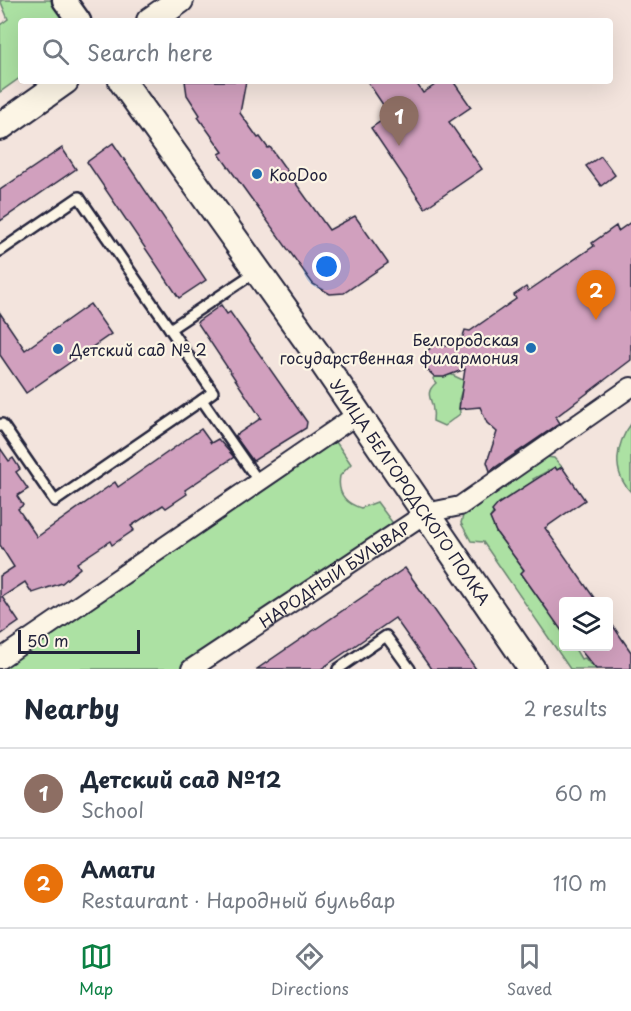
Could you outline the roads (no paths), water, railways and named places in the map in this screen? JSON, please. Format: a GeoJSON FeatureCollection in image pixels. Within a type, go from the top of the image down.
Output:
{"type":"FeatureCollection","features":[{"type":"Feature","properties":{"kind":"main road"},"geometry":{"type":"LineString","coordinates":[[154,18],[180,0]]}},
{"type":"Feature","properties":{"kind":"main road"},"geometry":{"type":"LineString","coordinates":[[0,127],[61,84]]}},
{"type":"Feature","properties":{"kind":"main road","name":"УЛИЦА БЕЛГОРОДСКОГО ПОЛКА"},"geometry":{"type":"LineString","coordinates":[[124,84],[258,270],[532,669]]}},
{"type":"Feature","properties":{"kind":"street"},"geometry":{"type":"LineString","coordinates":[[64,0],[77,18]]}},
{"type":"Feature","properties":{"kind":"street","name":"НАРОДНЫЙ БУЛЬВАР"},"geometry":{"type":"LineString","coordinates":[[202,666],[426,513],[460,506],[631,387]]}},
{"type":"Feature","properties":{"kind":"street"},"geometry":{"type":"LineString","coordinates":[[0,659],[358,414]]}},
{"type":"Feature","properties":{"kind":"lane"},"geometry":{"type":"LineString","coordinates":[[0,251],[79,197],[213,392],[55,501],[2,424],[0,426]]}},
{"type":"Feature","properties":{"kind":"lane"},"geometry":{"type":"LineString","coordinates":[[170,329],[258,270]]}},
{"type":"Feature","properties":{"kind":"lane"},"geometry":{"type":"LineString","coordinates":[[202,400],[259,482]]}},
{"type":"Feature","properties":{"kind":"lane"},"geometry":{"type":"LineString","coordinates":[[338,669],[386,636],[410,669]]}},
{"type":"Feature","properties":{"kind":"place","name":"Детский сад №12"},"geometry":{"type":"Point","coordinates":[399,146]}},
{"type":"Feature","properties":{"kind":"place","name":"KooDoo"},"geometry":{"type":"Point","coordinates":[257,174]}},
{"type":"Feature","properties":{"kind":"place","name":"Амати"},"geometry":{"type":"Point","coordinates":[596,320]}},
{"type":"Feature","properties":{"kind":"place","name":"Белгородская государственная филармония"},"geometry":{"type":"Point","coordinates":[531,348]}},
{"type":"Feature","properties":{"kind":"place","name":"Детский сад № 2"},"geometry":{"type":"Point","coordinates":[58,349]}}]}
